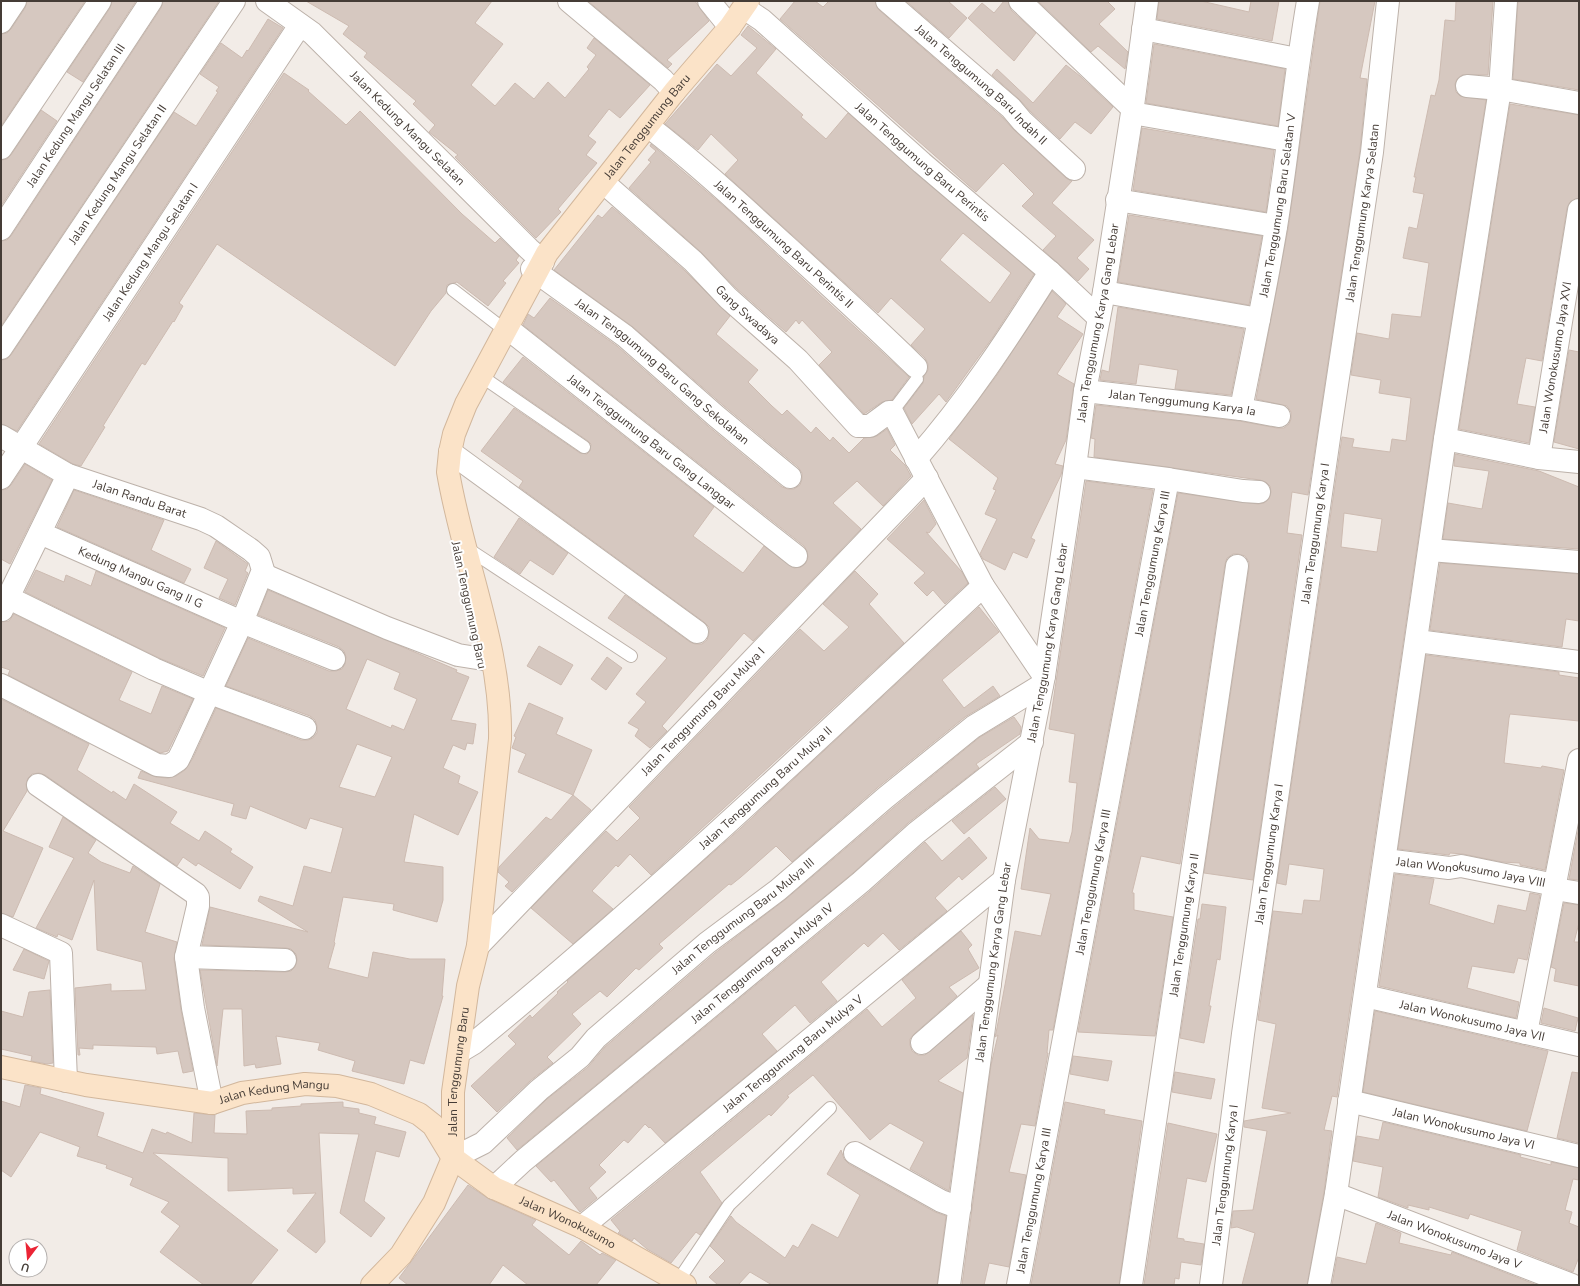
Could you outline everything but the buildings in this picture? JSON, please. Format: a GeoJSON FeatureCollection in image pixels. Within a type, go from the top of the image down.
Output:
{"type":"FeatureCollection","features":[{"type":"Feature","properties":{"kind":"street"},"geometry":{"type":"LineString","coordinates":[[1,22],[15,1]]}},
{"type":"Feature","properties":{"kind":"street"},"geometry":{"type":"LineString","coordinates":[[1,148],[100,1]]}},
{"type":"Feature","properties":{"kind":"street","name":"Jalan Kedung Mangu Selatan III"},"geometry":{"type":"LineString","coordinates":[[1,229],[151,1]]}},
{"type":"Feature","properties":{"kind":"street","name":"Jalan Kedung Mangu Selatan II"},"geometry":{"type":"LineString","coordinates":[[1,348],[234,1]]}},
{"type":"Feature","properties":{"kind":"street","name":"Jalan Kedung Mangu Selatan"},"geometry":{"type":"LineString","coordinates":[[267,1],[312,33],[538,260]]}},
{"type":"Feature","properties":{"kind":"street"},"geometry":{"type":"LineString","coordinates":[[569,1],[669,86]]}},
{"type":"Feature","properties":{"kind":"street"},"geometry":{"type":"LineString","coordinates":[[709,1],[730,27]]}},
{"type":"Feature","properties":{"kind":"street","name":"Jalan Tenggumung Baru Indah II"},"geometry":{"type":"LineString","coordinates":[[887,1],[1011,108],[1022,121],[1074,169]]}},
{"type":"Feature","properties":{"kind":"street"},"geometry":{"type":"LineString","coordinates":[[1020,1],[1132,111],[1287,140]]}},
{"type":"Feature","properties":{"kind":"street","name":"Jalan Tenggumung Karya Gang Lebar"},"geometry":{"type":"LineString","coordinates":[[949,1285],[1004,880],[1043,681],[1076,467],[1084,391],[1104,292],[1132,111],[1147,1]]}},
{"type":"Feature","properties":{"kind":"street","name":"Jalan Tenggumung Baru Selatan V"},"geometry":{"type":"LineString","coordinates":[[1241,409],[1260,318],[1276,226],[1298,59],[1308,1]]}},
{"type":"Feature","properties":{"kind":"street","name":"Jalan Tenggumung Karya Selatan"},"geometry":{"type":"LineString","coordinates":[[1331,424],[1372,152],[1388,1]]}},
{"type":"Feature","properties":{"kind":"street"},"geometry":{"type":"LineString","coordinates":[[1320,1285],[1336,1194],[1446,439],[1500,89],[1506,1]]}},
{"type":"Feature","properties":{"kind":"street","name":"Jalan Tenggumung Baru"},"geometry":{"type":"LineString","coordinates":[[468,986],[467,940],[489,730],[488,698],[483,659],[445,496],[442,458],[444,439],[453,407],[502,326],[538,260],[604,183],[648,126],[669,86],[730,27],[746,5]]}},
{"type":"Feature","properties":{"kind":"street","name":"Jalan Tenggumung Baru Perintis"},"geometry":{"type":"LineString","coordinates":[[746,5],[922,163],[1050,272],[1099,318]]}},
{"type":"Feature","properties":{"kind":"street","name":"Jalan Kedung Mangu Selatan I"},"geometry":{"type":"LineString","coordinates":[[1,478],[300,25]]}},
{"type":"Feature","properties":{"kind":"street"},"geometry":{"type":"LineString","coordinates":[[1143,29],[1298,59]]}},
{"type":"Feature","properties":{"kind":"street"},"geometry":{"type":"LineString","coordinates":[[1467,86],[1500,89],[1579,103]]}},
{"type":"Feature","properties":{"kind":"street","name":"Jalan Tenggumung Baru Perintis II"},"geometry":{"type":"LineString","coordinates":[[648,126],[678,149],[866,318],[917,373]]}},
{"type":"Feature","properties":{"kind":"street","name":"Gang Swadaya"},"geometry":{"type":"LineString","coordinates":[[604,183],[694,261],[728,298],[798,360],[858,426],[870,426],[889,412],[892,412]]}},
{"type":"Feature","properties":{"kind":"street"},"geometry":{"type":"LineString","coordinates":[[1118,200],[1276,226]]}},
{"type":"Feature","properties":{"kind":"street","name":"Jalan Wonokusumo Jaya XVI"},"geometry":{"type":"LineString","coordinates":[[1539,458],[1570,323],[1579,215]]}},
{"type":"Feature","properties":{"kind":"street","name":"Jalan Tenggumung Baru Gang Sekolahan"},"geometry":{"type":"LineString","coordinates":[[538,260],[716,416],[790,477]]}},
{"type":"Feature","properties":{"kind":"street"},"geometry":{"type":"LineString","coordinates":[[916,459],[949,421],[995,358],[1050,272]]}},
{"type":"Feature","properties":{"kind":"street"},"geometry":{"type":"LineString","coordinates":[[1104,292],[1260,318]]}},
{"type":"Feature","properties":{"kind":"street","name":"Jalan Tenggumung Baru"},"geometry":{"type":"LineString","coordinates":[[453,1158],[453,1092],[468,986],[478,946],[500,739],[500,721],[494,659],[465,547],[448,472],[450,452],[458,422],[481,376],[502,326]]}},
{"type":"Feature","properties":{"kind":"street","name":"Jalan Tenggumung Baru Gang Langgar"},"geometry":{"type":"LineString","coordinates":[[502,326],[796,556]]}},
{"type":"Feature","properties":{"kind":"street","name":"Jalan Tenggumung Karya Ia"},"geometry":{"type":"LineString","coordinates":[[1084,391],[1241,409],[1279,416]]}},
{"type":"Feature","properties":{"kind":"street"},"geometry":{"type":"LineString","coordinates":[[892,412],[983,586],[1043,681]]}},
{"type":"Feature","properties":{"kind":"street","name":"Jalan Tenggumung Karya I"},"geometry":{"type":"LineString","coordinates":[[1211,1285],[1243,1034],[1331,424]]}},
{"type":"Feature","properties":{"kind":"street","name":"Jalan Randu Barat"},"geometry":{"type":"LineString","coordinates":[[1,436],[68,474],[201,519],[216,526],[259,558],[262,564],[262,574]]}},
{"type":"Feature","properties":{"kind":"street"},"geometry":{"type":"LineString","coordinates":[[1446,439],[1539,458],[1579,462]]}},
{"type":"Feature","properties":{"kind":"street"},"geometry":{"type":"LineString","coordinates":[[450,452],[697,632]]}},
{"type":"Feature","properties":{"kind":"street"},"geometry":{"type":"LineString","coordinates":[[1076,467],[1168,478],[1217,488],[1259,492]]}},
{"type":"Feature","properties":{"kind":"street"},"geometry":{"type":"LineString","coordinates":[[68,474],[5,605],[210,693],[305,728]]}},
{"type":"Feature","properties":{"kind":"street","name":"Jalan Tenggumung Baru Mulya I"},"geometry":{"type":"LineString","coordinates":[[478,946],[927,478]]}},
{"type":"Feature","properties":{"kind":"street","name":"Jalan Tenggumung Karya III"},"geometry":{"type":"LineString","coordinates":[[1018,1285],[1168,478]]}},
{"type":"Feature","properties":{"kind":"street","name":"Kedung Mangu Gang II G"},"geometry":{"type":"LineString","coordinates":[[40,533],[242,622],[334,659]]}},
{"type":"Feature","properties":{"kind":"street"},"geometry":{"type":"LineString","coordinates":[[1430,550],[1579,562]]}},
{"type":"Feature","properties":{"kind":"street","name":"Jalan Tenggumung Karya II"},"geometry":{"type":"LineString","coordinates":[[1131,1285],[1237,566]]}},
{"type":"Feature","properties":{"kind":"street"},"geometry":{"type":"LineString","coordinates":[[1,685],[162,767],[169,766],[178,760],[210,693],[262,574],[394,631],[458,655],[483,659]]}},
{"type":"Feature","properties":{"kind":"street","name":"Jalan Tenggumung Baru Mulya II"},"geometry":{"type":"LineString","coordinates":[[459,1052],[474,1042],[565,968],[712,839],[983,586]]}},
{"type":"Feature","properties":{"kind":"street"},"geometry":{"type":"LineString","coordinates":[[1417,641],[1579,662]]}},
{"type":"Feature","properties":{"kind":"street","name":"Jalan Tenggumung Baru Mulya III"},"geometry":{"type":"LineString","coordinates":[[453,1158],[483,1142],[539,1090],[580,1056],[596,1038],[701,948],[778,890],[885,798],[972,727],[1043,681]]}},
{"type":"Feature","properties":{"kind":"street","name":"Jalan Tenggumung Baru Mulya IV"},"geometry":{"type":"LineString","coordinates":[[494,1188],[523,1161],[861,882],[916,833],[1032,742]]}},
{"type":"Feature","properties":{"kind":"street"},"geometry":{"type":"LineString","coordinates":[[1526,1033],[1555,889],[1575,804],[1579,760]]}},
{"type":"Feature","properties":{"kind":"street"},"geometry":{"type":"LineString","coordinates":[[38,786],[196,894],[198,897],[198,906],[186,957],[193,1008],[212,1103]]}},
{"type":"Feature","properties":{"kind":"street","name":"Jalan Wonokusumo Jaya VIII"},"geometry":{"type":"LineString","coordinates":[[1385,860],[1448,868],[1461,866],[1550,884],[1555,889],[1579,893]]}},
{"type":"Feature","properties":{"kind":"street","name":"Jalan Tenggumung Baru Mulya V"},"geometry":{"type":"LineString","coordinates":[[582,1227],[1004,880]]}},
{"type":"Feature","properties":{"kind":"street"},"geometry":{"type":"LineString","coordinates":[[1,925],[61,953],[66,1081]]}},
{"type":"Feature","properties":{"kind":"street"},"geometry":{"type":"LineString","coordinates":[[186,957],[284,960]]}},
{"type":"Feature","properties":{"kind":"street"},"geometry":{"type":"LineString","coordinates":[[922,1043],[990,984]]}},
{"type":"Feature","properties":{"kind":"street","name":"Jalan Wonokusumo Jaya VII"},"geometry":{"type":"LineString","coordinates":[[1365,996],[1579,1045]]}},
{"type":"Feature","properties":{"kind":"street","name":"Jalan Kedung Mangu"},"geometry":{"type":"LineString","coordinates":[[1,1067],[66,1081],[212,1103],[242,1093],[305,1084],[337,1086],[371,1094],[419,1114],[432,1125],[453,1158]]}},
{"type":"Feature","properties":{"kind":"street","name":"Jalan Wonokusumo Jaya VI"},"geometry":{"type":"LineString","coordinates":[[1349,1101],[1579,1156]]}},
{"type":"Feature","properties":{"kind":"street"},"geometry":{"type":"LineString","coordinates":[[855,1153],[941,1201],[960,1208]]}},
{"type":"Feature","properties":{"kind":"street"},"geometry":{"type":"LineString","coordinates":[[372,1285],[401,1255],[430,1209],[453,1158]]}},
{"type":"Feature","properties":{"kind":"street","name":"Jalan Wonokusumo"},"geometry":{"type":"LineString","coordinates":[[453,1158],[494,1188],[582,1227],[682,1283]]}},
{"type":"Feature","properties":{"kind":"street","name":"Jalan Wonokusumo Jaya V"},"geometry":{"type":"LineString","coordinates":[[1336,1194],[1572,1285]]}},
{"type":"Feature","properties":{"kind":"lane"},"geometry":{"type":"LineString","coordinates":[[453,290],[502,326]]}},
{"type":"Feature","properties":{"kind":"lane"},"geometry":{"type":"LineString","coordinates":[[892,412],[917,373]]}},
{"type":"Feature","properties":{"kind":"lane"},"geometry":{"type":"LineString","coordinates":[[481,376],[584,447]]}},
{"type":"Feature","properties":{"kind":"lane"},"geometry":{"type":"LineString","coordinates":[[465,547],[631,656]]}},
{"type":"Feature","properties":{"kind":"lane"},"geometry":{"type":"LineString","coordinates":[[682,1283],[729,1205],[830,1108]]}}]}
